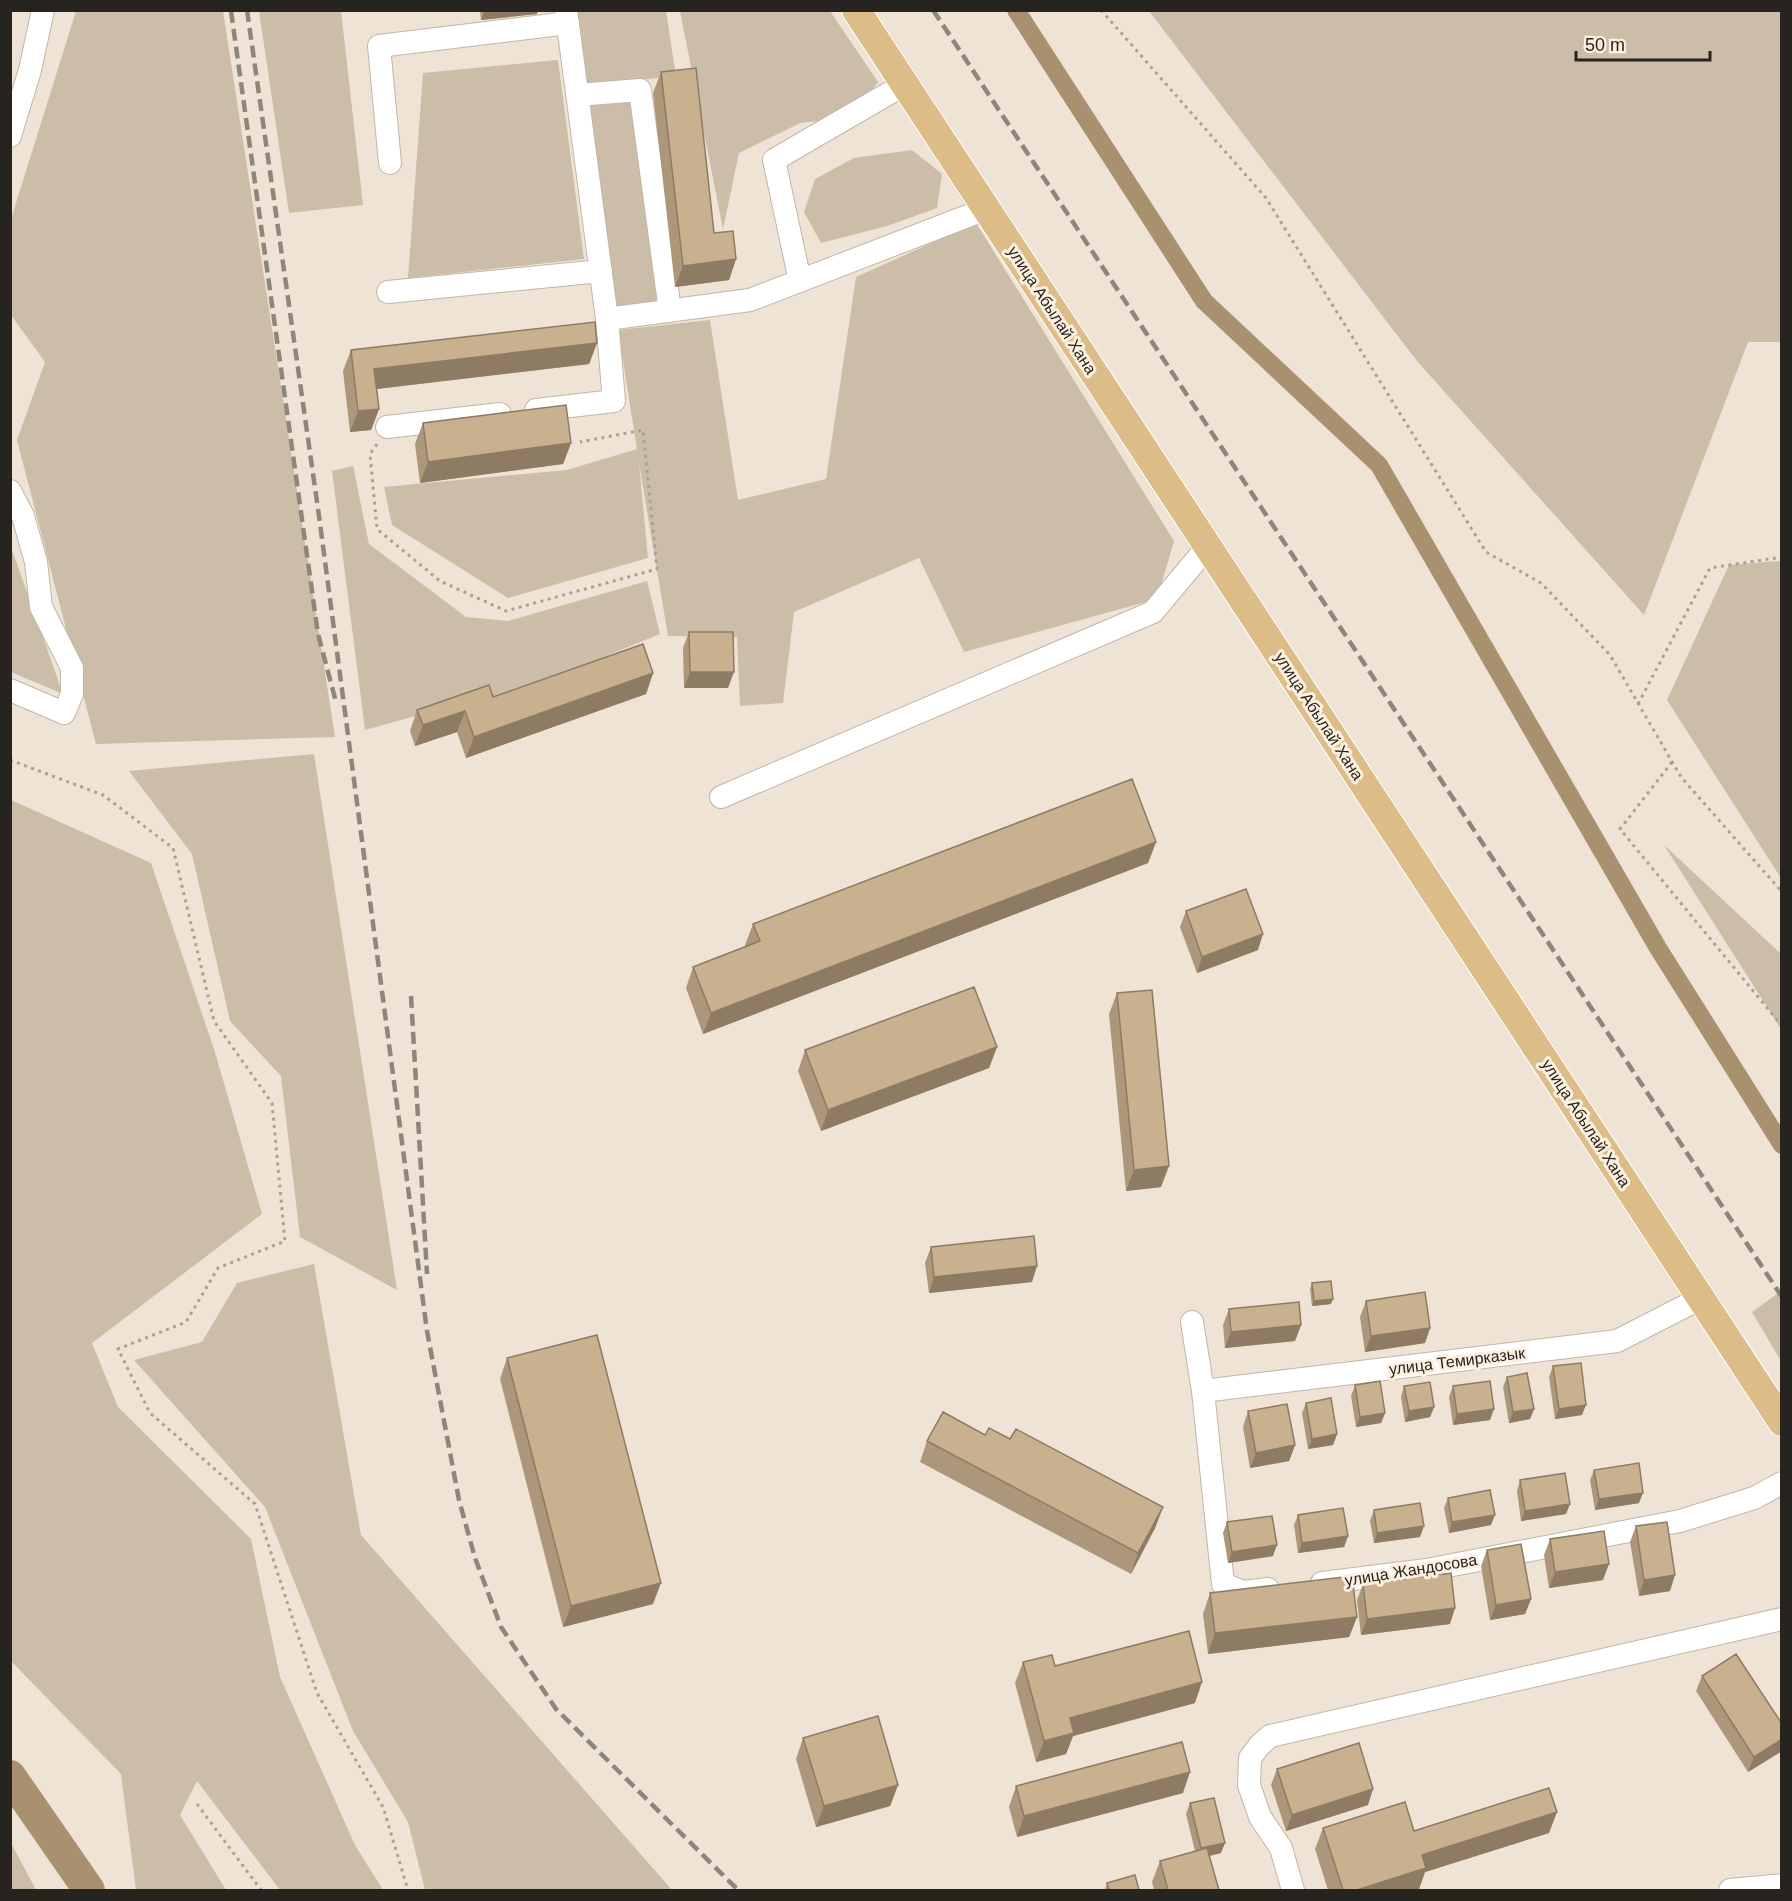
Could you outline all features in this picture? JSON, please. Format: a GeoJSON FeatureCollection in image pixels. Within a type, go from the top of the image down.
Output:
{"type":"FeatureCollection","features":[{"type":"Feature","properties":{"kind":"main road","name":"улица Абылай Хана"},"geometry":{"type":"LineString","coordinates":[[856,10],[1782,1422]]}},
{"type":"Feature","properties":{"kind":"street"},"geometry":{"type":"LineString","coordinates":[[10,136],[30,70],[43,10]]}},
{"type":"Feature","properties":{"kind":"street"},"geometry":{"type":"LineString","coordinates":[[387,427],[614,401],[607,320],[567,17],[379,46],[390,163]]}},
{"type":"Feature","properties":{"kind":"street"},"geometry":{"type":"LineString","coordinates":[[800,281],[774,160],[905,84]]}},
{"type":"Feature","properties":{"kind":"street"},"geometry":{"type":"LineString","coordinates":[[578,95],[640,90],[670,310]]}},
{"type":"Feature","properties":{"kind":"street"},"geometry":{"type":"LineString","coordinates":[[607,320],[750,300],[986,209]]}},
{"type":"Feature","properties":{"kind":"street"},"geometry":{"type":"LineString","coordinates":[[388,292],[601,271]]}},
{"type":"Feature","properties":{"kind":"street"},"geometry":{"type":"LineString","coordinates":[[10,490],[23,516],[36,562],[41,607],[72,668],[72,694],[64,713],[10,690]]}},
{"type":"Feature","properties":{"kind":"street"},"geometry":{"type":"LineString","coordinates":[[721,797],[1153,612],[1208,546]]}},
{"type":"Feature","properties":{"kind":"street","name":"улица Темирказык"},"geometry":{"type":"LineString","coordinates":[[1203,1391],[1617,1341],[1701,1298]]}},
{"type":"Feature","properties":{"kind":"street","name":"улица Жандосова"},"geometry":{"type":"LineString","coordinates":[[1192,1322],[1203,1391],[1223,1584],[1243,1592],[1427,1570],[1680,1521],[1754,1498],[1782,1483]]}},
{"type":"Feature","properties":{"kind":"street"},"geometry":{"type":"LineString","coordinates":[[1293,1890],[1281,1848],[1260,1817],[1250,1785],[1250,1758],[1270,1736],[1782,1619]]}},
{"type":"Feature","properties":{"kind":"street"},"geometry":{"type":"LineString","coordinates":[[1730,1890],[1782,1885]]}},
{"type":"Feature","properties":{"kind":"path"},"geometry":{"type":"LineString","coordinates":[[1101,10],[1266,198],[1486,552],[1541,583],[1610,655],[1681,777],[1782,892]]}},
{"type":"Feature","properties":{"kind":"path"},"geometry":{"type":"LineString","coordinates":[[387,427],[370,454],[377,529],[440,581],[506,611],[657,569],[643,430],[580,442]]}},
{"type":"Feature","properties":{"kind":"path"},"geometry":{"type":"LineString","coordinates":[[1638,704],[1710,568],[1782,557]]}},
{"type":"Feature","properties":{"kind":"path"},"geometry":{"type":"LineString","coordinates":[[10,760],[102,795],[173,849],[214,1021],[272,1103],[285,1241],[218,1268],[186,1322],[118,1349],[150,1413],[255,1504],[317,1693],[382,1807],[408,1890]]}},
{"type":"Feature","properties":{"kind":"path"},"geometry":{"type":"LineString","coordinates":[[1672,762],[1620,829],[1782,1026]]}},
{"type":"Feature","properties":{"kind":"path"},"geometry":{"type":"LineString","coordinates":[[197,1804],[261,1890]]}},
{"type":"Feature","properties":{"kind":"shaded area"},"geometry":{"type":"Polygon","coordinates":[[[76,11],[223,11],[335,737],[96,744],[17,440],[45,362],[11,315],[10,222],[76,11]]]}},
{"type":"Feature","properties":{"kind":"shaded area"},"geometry":{"type":"Polygon","coordinates":[[[259,11],[341,11],[363,205],[289,213],[259,11]]]}},
{"type":"Feature","properties":{"kind":"shaded area"},"geometry":{"type":"Polygon","coordinates":[[[577,11],[666,11],[676,76],[585,86],[577,11]]]}},
{"type":"Feature","properties":{"kind":"shaded area"},"geometry":{"type":"Polygon","coordinates":[[[680,11],[830,11],[878,82],[851,117],[800,123],[739,153],[723,229],[680,11]]]}},
{"type":"Feature","properties":{"kind":"shaded area"},"geometry":{"type":"Polygon","coordinates":[[[1149,11],[1781,11],[1781,342],[1748,342],[1644,615],[1417,361],[1149,11]]]}},
{"type":"Feature","properties":{"kind":"shaded area"},"geometry":{"type":"Polygon","coordinates":[[[558,60],[584,259],[408,278],[423,73],[558,60]]]}},
{"type":"Feature","properties":{"kind":"shaded area"},"geometry":{"type":"Polygon","coordinates":[[[634,98],[664,306],[613,312],[585,104],[634,98]]]}},
{"type":"Feature","properties":{"kind":"shaded area"},"geometry":{"type":"Polygon","coordinates":[[[912,150],[942,174],[937,208],[887,226],[821,243],[804,212],[815,179],[854,158],[912,150]]]}},
{"type":"Feature","properties":{"kind":"shaded area"},"geometry":{"type":"Polygon","coordinates":[[[976,223],[1174,541],[1157,599],[964,652],[919,558],[794,612],[783,703],[740,706],[737,637],[668,636],[639,463],[648,558],[508,598],[392,525],[384,487],[567,470],[637,449],[618,330],[710,320],[738,500],[826,479],[856,277],[976,223]]]}},
{"type":"Feature","properties":{"kind":"shaded area"},"geometry":{"type":"Polygon","coordinates":[[[353,466],[369,544],[466,617],[508,621],[647,581],[660,634],[496,701],[487,696],[365,730],[332,471],[353,466]]]}},
{"type":"Feature","properties":{"kind":"shaded area"},"geometry":{"type":"Polygon","coordinates":[[[11,547],[63,694],[11,672],[11,547]]]}},
{"type":"Feature","properties":{"kind":"shaded area"},"geometry":{"type":"Polygon","coordinates":[[[1782,561],[1781,878],[1667,700],[1729,565],[1782,561]]]}},
{"type":"Feature","properties":{"kind":"shaded area"},"geometry":{"type":"Polygon","coordinates":[[[314,754],[397,1290],[300,1237],[281,1076],[230,1021],[192,854],[129,771],[314,754]]]}},
{"type":"Feature","properties":{"kind":"shaded area"},"geometry":{"type":"Polygon","coordinates":[[[11,800],[151,863],[214,1049],[262,1214],[92,1343],[118,1407],[251,1539],[280,1677],[355,1845],[383,1890],[280,1890],[197,1781],[180,1815],[226,1890],[136,1890],[121,1774],[11,1661],[11,800]]]}},
{"type":"Feature","properties":{"kind":"shaded area"},"geometry":{"type":"Polygon","coordinates":[[[1664,845],[1781,954],[1781,1029],[1664,845]]]}},
{"type":"Feature","properties":{"kind":"shaded area"},"geometry":{"type":"Polygon","coordinates":[[[314,1264],[361,1535],[672,1890],[425,1890],[408,1822],[353,1731],[265,1507],[134,1360],[202,1342],[237,1283],[314,1264]]]}},
{"type":"Feature","properties":{"kind":"shaded area"},"geometry":{"type":"Polygon","coordinates":[[[1781,1291],[1781,1361],[1752,1312],[1781,1291]]]}},
{"type":"Feature","properties":{"kind":"shaded area"},"geometry":{"type":"Polygon","coordinates":[[[11,1843],[36,1890],[11,1890],[11,1843]]]}},
{"type":"Feature","properties":{"kind":"building"},"geometry":{"type":"Polygon","coordinates":[[[696,68],[714,233],[733,231],[736,259],[683,266],[661,72],[696,68]]]}},
{"type":"Feature","properties":{"kind":"building"},"geometry":{"type":"Polygon","coordinates":[[[595,322],[597,343],[374,369],[379,409],[358,411],[351,350],[595,322]]]}},
{"type":"Feature","properties":{"kind":"building"},"geometry":{"type":"Polygon","coordinates":[[[566,405],[571,443],[428,462],[423,423],[566,405]]]}},
{"type":"Feature","properties":{"kind":"building"},"geometry":{"type":"Polygon","coordinates":[[[689,632],[733,632],[734,672],[690,672],[689,632]]]}},
{"type":"Feature","properties":{"kind":"building"},"geometry":{"type":"Polygon","coordinates":[[[643,644],[653,673],[474,737],[465,711],[423,725],[417,710],[489,685],[493,697],[643,644]]]}},
{"type":"Feature","properties":{"kind":"building"},"geometry":{"type":"Polygon","coordinates":[[[1132,779],[1156,842],[711,1013],[693,967],[760,941],[753,924],[1132,779]]]}},
{"type":"Feature","properties":{"kind":"building"},"geometry":{"type":"Polygon","coordinates":[[[1246,889],[1263,934],[1202,957],[1186,911],[1246,889]]]}},
{"type":"Feature","properties":{"kind":"building"},"geometry":{"type":"Polygon","coordinates":[[[974,987],[997,1047],[828,1110],[805,1050],[974,987]]]}},
{"type":"Feature","properties":{"kind":"building"},"geometry":{"type":"Polygon","coordinates":[[[1152,990],[1169,1166],[1134,1170],[1117,993],[1152,990]]]}},
{"type":"Feature","properties":{"kind":"building"},"geometry":{"type":"Polygon","coordinates":[[[1034,1236],[1037,1266],[934,1277],[931,1247],[1034,1236]]]}},
{"type":"Feature","properties":{"kind":"building"},"geometry":{"type":"Polygon","coordinates":[[[1331,1281],[1333,1299],[1314,1301],[1312,1283],[1331,1281]]]}},
{"type":"Feature","properties":{"kind":"building"},"geometry":{"type":"Polygon","coordinates":[[[1425,1292],[1430,1328],[1371,1336],[1366,1301],[1425,1292]]]}},
{"type":"Feature","properties":{"kind":"building"},"geometry":{"type":"Polygon","coordinates":[[[1299,1302],[1301,1325],[1231,1332],[1229,1309],[1299,1302]]]}},
{"type":"Feature","properties":{"kind":"building"},"geometry":{"type":"Polygon","coordinates":[[[597,1335],[661,1583],[571,1606],[507,1358],[597,1335]]]}},
{"type":"Feature","properties":{"kind":"building"},"geometry":{"type":"Polygon","coordinates":[[[1581,1363],[1586,1405],[1559,1409],[1553,1366],[1581,1363]]]}},
{"type":"Feature","properties":{"kind":"building"},"geometry":{"type":"Polygon","coordinates":[[[1527,1373],[1534,1409],[1513,1412],[1507,1377],[1527,1373]]]}},
{"type":"Feature","properties":{"kind":"building"},"geometry":{"type":"Polygon","coordinates":[[[1380,1381],[1385,1413],[1360,1417],[1355,1385],[1380,1381]]]}},
{"type":"Feature","properties":{"kind":"building"},"geometry":{"type":"Polygon","coordinates":[[[1490,1381],[1494,1409],[1457,1414],[1453,1386],[1490,1381]]]}},
{"type":"Feature","properties":{"kind":"building"},"geometry":{"type":"Polygon","coordinates":[[[1430,1382],[1434,1407],[1409,1411],[1404,1386],[1430,1382]]]}},
{"type":"Feature","properties":{"kind":"building"},"geometry":{"type":"Polygon","coordinates":[[[1331,1398],[1337,1434],[1312,1439],[1306,1403],[1331,1398]]]}},
{"type":"Feature","properties":{"kind":"building"},"geometry":{"type":"Polygon","coordinates":[[[1287,1404],[1295,1445],[1256,1453],[1248,1411],[1287,1404]]]}},
{"type":"Feature","properties":{"kind":"building"},"geometry":{"type":"Polygon","coordinates":[[[943,1412],[985,1435],[989,1428],[1010,1439],[1016,1429],[1163,1507],[1138,1553],[927,1441],[943,1412]]]}},
{"type":"Feature","properties":{"kind":"building"},"geometry":{"type":"Polygon","coordinates":[[[1639,1463],[1643,1493],[1599,1499],[1594,1470],[1639,1463]]]}},
{"type":"Feature","properties":{"kind":"building"},"geometry":{"type":"Polygon","coordinates":[[[1565,1473],[1570,1504],[1525,1511],[1520,1480],[1565,1473]]]}},
{"type":"Feature","properties":{"kind":"building"},"geometry":{"type":"Polygon","coordinates":[[[1490,1490],[1495,1515],[1452,1522],[1448,1498],[1490,1490]]]}},
{"type":"Feature","properties":{"kind":"building"},"geometry":{"type":"Polygon","coordinates":[[[1420,1503],[1424,1526],[1377,1533],[1374,1510],[1420,1503]]]}},
{"type":"Feature","properties":{"kind":"building"},"geometry":{"type":"Polygon","coordinates":[[[1343,1508],[1348,1536],[1302,1543],[1298,1515],[1343,1508]]]}},
{"type":"Feature","properties":{"kind":"building"},"geometry":{"type":"Polygon","coordinates":[[[1272,1516],[1277,1545],[1232,1552],[1227,1522],[1272,1516]]]}},
{"type":"Feature","properties":{"kind":"building"},"geometry":{"type":"Polygon","coordinates":[[[1667,1522],[1675,1575],[1644,1580],[1636,1526],[1667,1522]]]}},
{"type":"Feature","properties":{"kind":"building"},"geometry":{"type":"Polygon","coordinates":[[[1604,1531],[1609,1564],[1555,1572],[1550,1539],[1604,1531]]]}},
{"type":"Feature","properties":{"kind":"building"},"geometry":{"type":"Polygon","coordinates":[[[1521,1544],[1531,1599],[1496,1605],[1487,1550],[1521,1544]]]}},
{"type":"Feature","properties":{"kind":"building"},"geometry":{"type":"Polygon","coordinates":[[[1451,1573],[1455,1608],[1367,1619],[1363,1584],[1451,1573]]]}},
{"type":"Feature","properties":{"kind":"building"},"geometry":{"type":"Polygon","coordinates":[[[1352,1576],[1357,1617],[1215,1633],[1210,1593],[1352,1576]]]}},
{"type":"Feature","properties":{"kind":"building"},"geometry":{"type":"Polygon","coordinates":[[[1189,1631],[1202,1682],[1070,1718],[1074,1733],[1044,1741],[1023,1662],[1052,1655],[1055,1666],[1189,1631]]]}},
{"type":"Feature","properties":{"kind":"building"},"geometry":{"type":"Polygon","coordinates":[[[1736,1654],[1782,1724],[1782,1739],[1754,1757],[1702,1676],[1736,1654]]]}},
{"type":"Feature","properties":{"kind":"building"},"geometry":{"type":"Polygon","coordinates":[[[878,1716],[898,1785],[824,1806],[803,1738],[878,1716]]]}},
{"type":"Feature","properties":{"kind":"building"},"geometry":{"type":"Polygon","coordinates":[[[1182,1742],[1190,1772],[1024,1816],[1016,1786],[1182,1742]]]}},
{"type":"Feature","properties":{"kind":"building"},"geometry":{"type":"Polygon","coordinates":[[[1359,1743],[1373,1789],[1292,1815],[1277,1769],[1359,1743]]]}},
{"type":"Feature","properties":{"kind":"building"},"geometry":{"type":"Polygon","coordinates":[[[1549,1788],[1557,1812],[1422,1855],[1426,1868],[1357,1890],[1343,1890],[1323,1828],[1405,1802],[1414,1831],[1549,1788]]]}},
{"type":"Feature","properties":{"kind":"building"},"geometry":{"type":"Polygon","coordinates":[[[1214,1798],[1225,1843],[1201,1848],[1190,1803],[1214,1798]]]}},
{"type":"Feature","properties":{"kind":"building"},"geometry":{"type":"Polygon","coordinates":[[[1207,1848],[1219,1890],[1168,1890],[1160,1861],[1207,1848]]]}},
{"type":"Feature","properties":{"kind":"building"},"geometry":{"type":"Polygon","coordinates":[[[1135,1875],[1139,1890],[1109,1890],[1107,1883],[1135,1875]]]}},
{"type":"Feature","properties":{"kind":"waterway"},"geometry":{"type":"LineString","coordinates":[[1016,10],[1204,301],[1379,465],[1658,948],[1782,1145]]}},
{"type":"Feature","properties":{"kind":"waterway"},"geometry":{"type":"LineString","coordinates":[[10,1776],[89,1890]]}},
{"type":"Feature","properties":{"kind":"railway"},"geometry":{"type":"LineString","coordinates":[[247,10],[319,516],[427,1331],[459,1500],[475,1558],[501,1627],[556,1709],[738,1890]]}},
{"type":"Feature","properties":{"kind":"railway"},"geometry":{"type":"LineString","coordinates":[[933,10],[1782,1297]]}},
{"type":"Feature","properties":{"kind":"railway"},"geometry":{"type":"LineString","coordinates":[[231,11],[318,634],[336,702]]}},
{"type":"Feature","properties":{"kind":"railway"},"geometry":{"type":"LineString","coordinates":[[411,996],[427,1274]]}}]}
